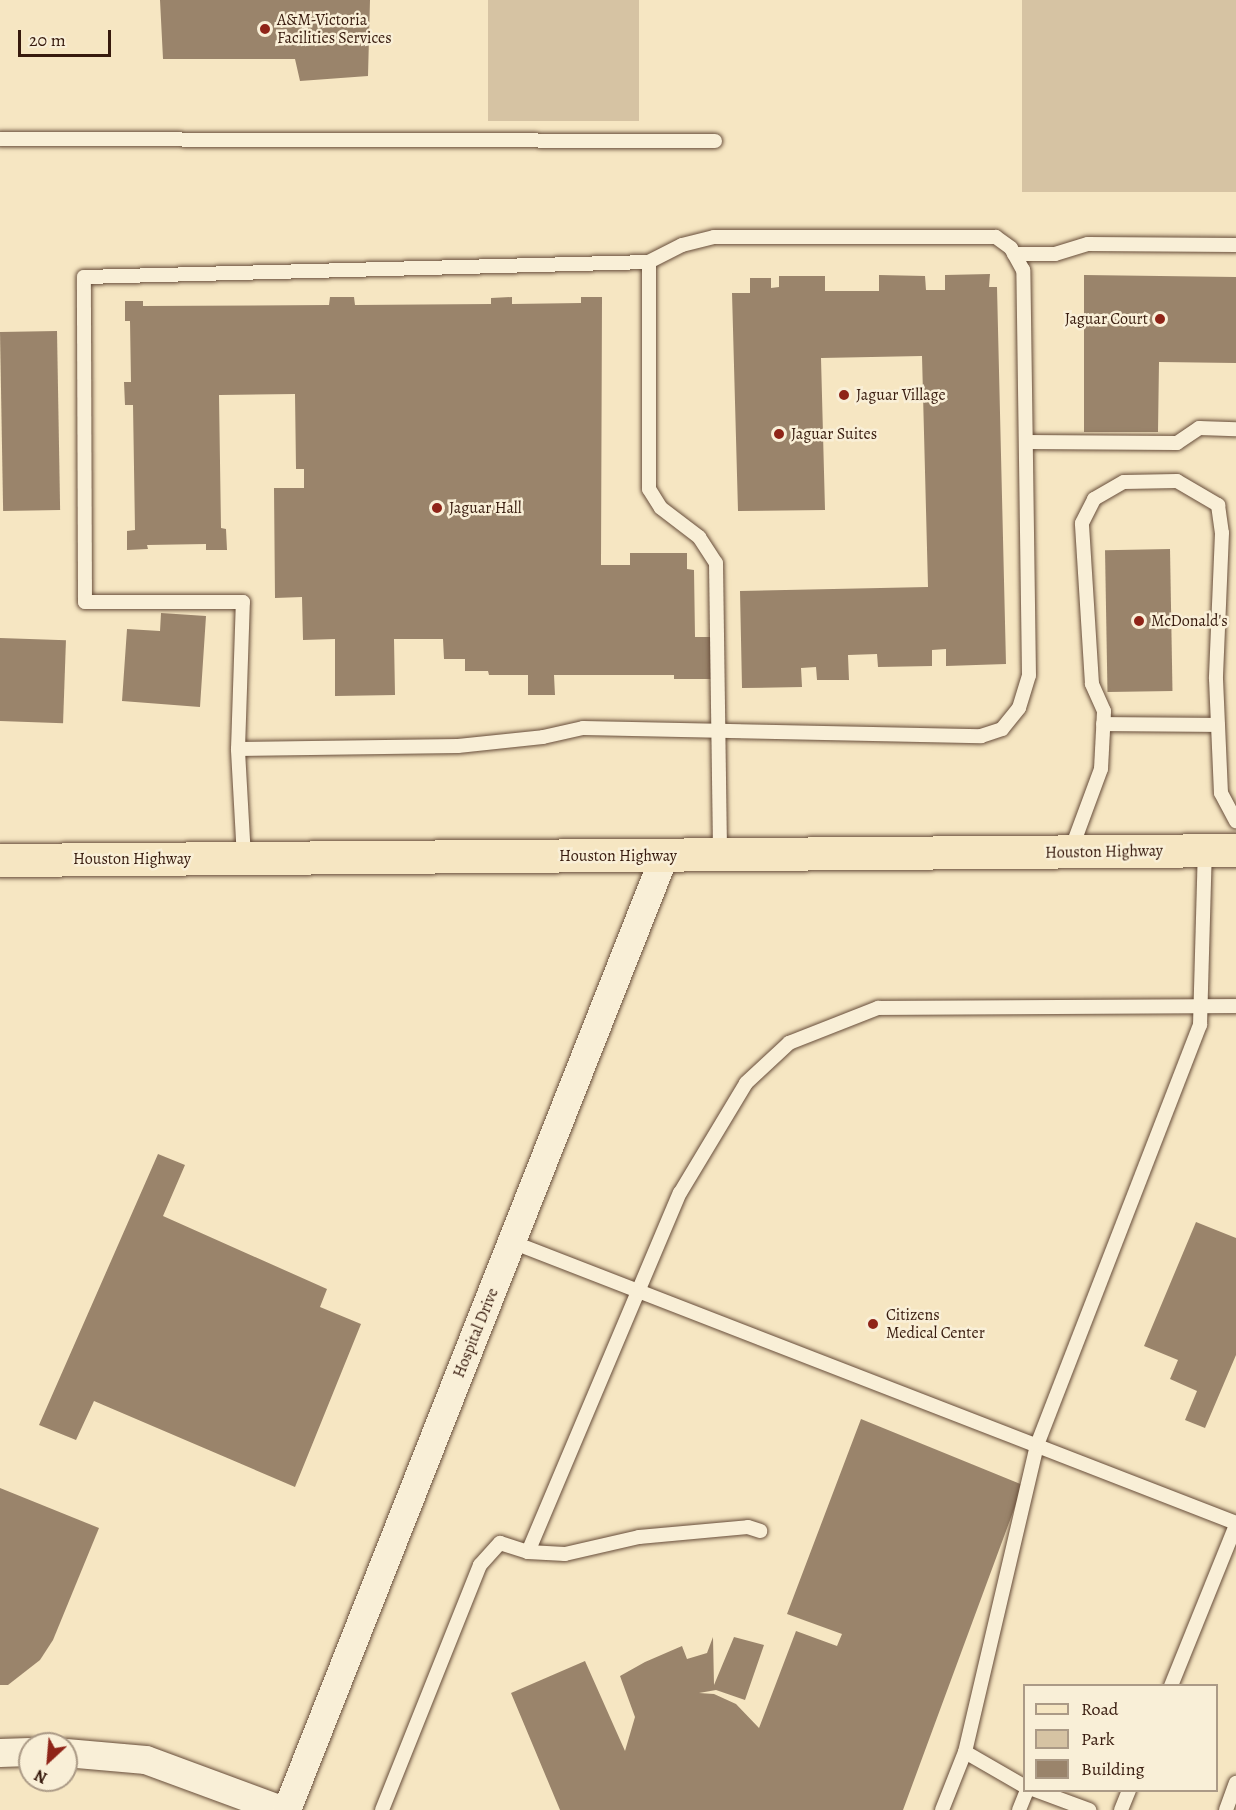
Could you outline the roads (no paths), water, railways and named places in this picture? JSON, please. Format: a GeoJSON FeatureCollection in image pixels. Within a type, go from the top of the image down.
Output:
{"type":"FeatureCollection","features":[{"type":"Feature","properties":{"kind":"main road","name":"Houston Highway"},"geometry":{"type":"LineString","coordinates":[[0,860],[1220,850]]}},
{"type":"Feature","properties":{"kind":"street","name":"Hospital Drive"},"geometry":{"type":"LineString","coordinates":[[287,1810],[665,855]]}},
{"type":"Feature","properties":{"kind":"street"},"geometry":{"type":"LineString","coordinates":[[0,1753],[18,1752]]}},
{"type":"Feature","properties":{"kind":"street"},"geometry":{"type":"LineString","coordinates":[[78,1754],[146,1760],[281,1810]]}},
{"type":"Feature","properties":{"kind":"lane"},"geometry":{"type":"LineString","coordinates":[[0,139],[715,141]]}},
{"type":"Feature","properties":{"kind":"lane"},"geometry":{"type":"LineString","coordinates":[[238,749],[458,746],[543,737],[583,728],[719,734],[981,736],[1002,729],[1019,708],[1029,675],[1023,270],[1014,254],[996,237],[714,237],[682,245],[649,262],[84,277],[85,602],[243,602],[238,749],[244,858]]}},
{"type":"Feature","properties":{"kind":"lane"},"geometry":{"type":"LineString","coordinates":[[1014,254],[1055,254],[1088,244],[1236,245]]}},
{"type":"Feature","properties":{"kind":"lane"},"geometry":{"type":"LineString","coordinates":[[649,262],[650,489],[661,508],[699,537],[716,562],[720,855]]}},
{"type":"Feature","properties":{"kind":"lane"},"geometry":{"type":"LineString","coordinates":[[1026,442],[1177,443],[1199,428],[1236,429]]}},
{"type":"Feature","properties":{"kind":"lane"},"geometry":{"type":"LineString","coordinates":[[1070,852],[1101,769],[1104,711],[1092,684],[1082,523],[1094,499],[1124,483],[1177,481],[1218,505],[1222,533],[1218,725],[1221,793],[1236,821]]}},
{"type":"Feature","properties":{"kind":"lane"},"geometry":{"type":"LineString","coordinates":[[1103,724],[1218,725]]}},
{"type":"Feature","properties":{"kind":"lane"},"geometry":{"type":"LineString","coordinates":[[942,1810],[964,1752],[1037,1445],[1200,1025],[1220,850]]}},
{"type":"Feature","properties":{"kind":"lane"},"geometry":{"type":"LineString","coordinates":[[528,1552],[680,1193],[746,1083],[789,1043],[878,1008],[1236,1006]]}},
{"type":"Feature","properties":{"kind":"lane"},"geometry":{"type":"LineString","coordinates":[[512,1242],[1236,1524],[1172,1684]]}},
{"type":"Feature","properties":{"kind":"lane"},"geometry":{"type":"LineString","coordinates":[[382,1810],[480,1564],[500,1543],[528,1552],[565,1554],[639,1538],[748,1527],[760,1531]]}},
{"type":"Feature","properties":{"kind":"lane"},"geometry":{"type":"LineString","coordinates":[[964,1752],[1023,1785]]}},
{"type":"Feature","properties":{"kind":"lane"},"geometry":{"type":"LineString","coordinates":[[1226,1810],[1236,1783]]}},
{"type":"Feature","properties":{"kind":"lane"},"geometry":{"type":"LineString","coordinates":[[1019,1810],[1027,1792]]}},
{"type":"Feature","properties":{"kind":"lane"},"geometry":{"type":"LineString","coordinates":[[1038,1792],[1089,1810]]}},
{"type":"Feature","properties":{"kind":"lane"},"geometry":{"type":"LineString","coordinates":[[1121,1810],[1129,1792]]}},
{"type":"Feature","properties":{"kind":"place","name":"A&M-Victoria Facilities Services"},"geometry":{"type":"Point","coordinates":[265,29]}},
{"type":"Feature","properties":{"kind":"place","name":"Jaguar Court"},"geometry":{"type":"Point","coordinates":[1160,319]}},
{"type":"Feature","properties":{"kind":"place","name":"Jaguar Village"},"geometry":{"type":"Point","coordinates":[844,395]}},
{"type":"Feature","properties":{"kind":"place","name":"Jaguar Suites"},"geometry":{"type":"Point","coordinates":[779,434]}},
{"type":"Feature","properties":{"kind":"place","name":"Jaguar Hall"},"geometry":{"type":"Point","coordinates":[437,508]}},
{"type":"Feature","properties":{"kind":"place","name":"McDonald's"},"geometry":{"type":"Point","coordinates":[1139,621]}},
{"type":"Feature","properties":{"kind":"place","name":"Citizens Medical Center"},"geometry":{"type":"Point","coordinates":[873,1324]}}]}
